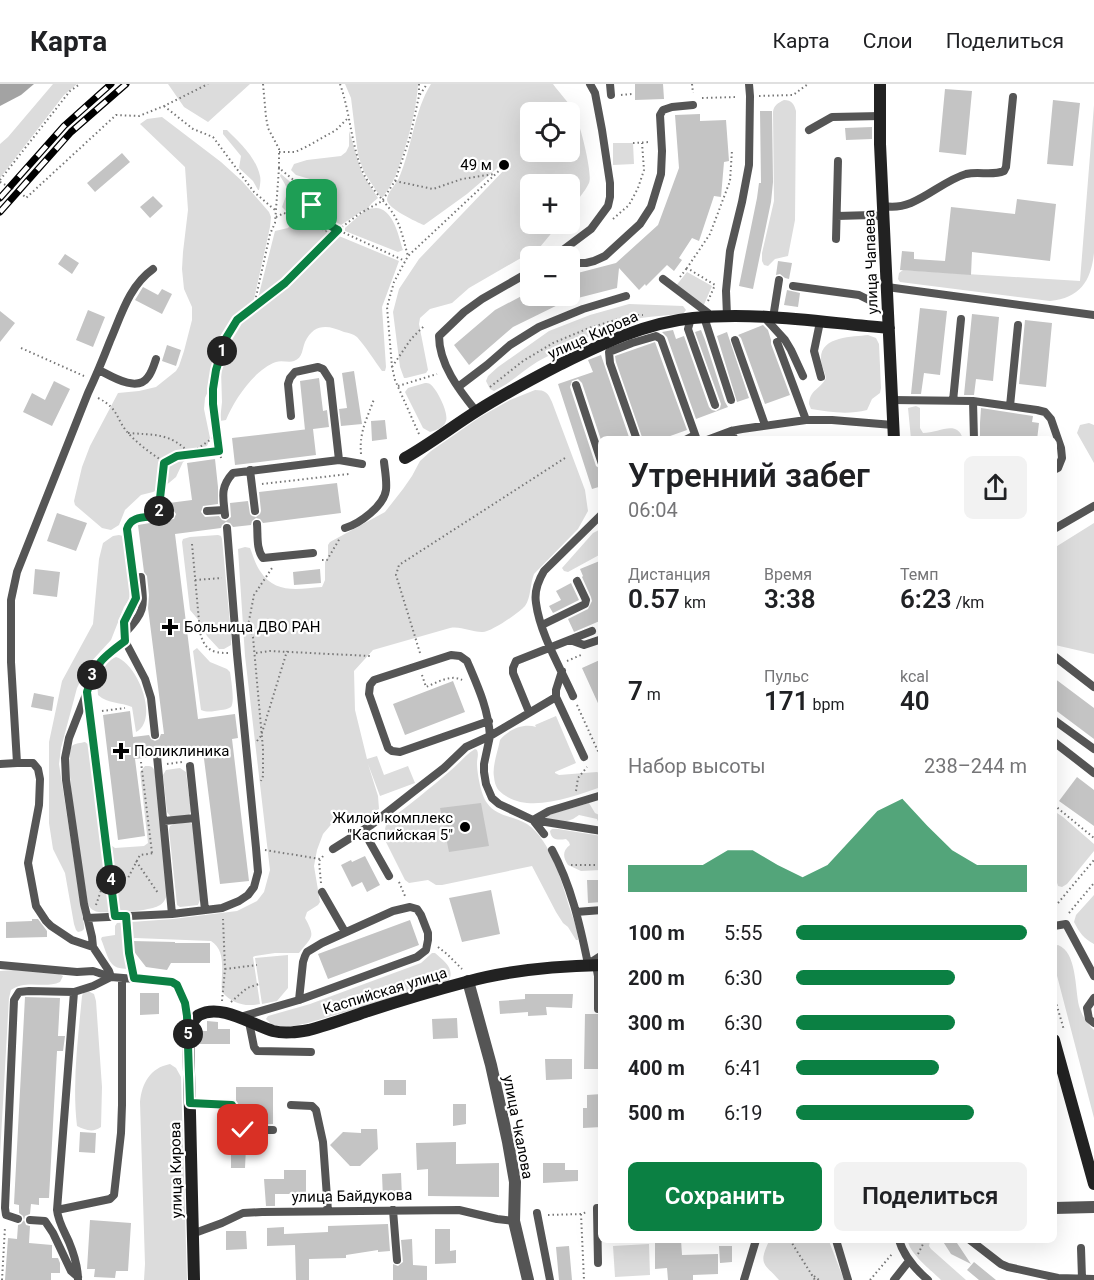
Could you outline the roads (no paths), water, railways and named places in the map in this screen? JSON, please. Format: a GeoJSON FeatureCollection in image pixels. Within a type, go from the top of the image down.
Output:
{"type":"FeatureCollection","features":[{"type":"Feature","properties":{"kind":"street","name":"улица Чапаева"},"geometry":{"type":"LineString","coordinates":[[880,84],[880,144],[894,436]]}},
{"type":"Feature","properties":{"kind":"street","name":"улица Кирова"},"geometry":{"type":"LineString","coordinates":[[405,458],[425,447],[476,411],[526,382],[599,345],[630,338],[657,325],[702,316],[727,316],[768,317],[889,328]]}},
{"type":"Feature","properties":{"kind":"street","name":"Каспийская улица"},"geometry":{"type":"LineString","coordinates":[[188,1030],[200,1015],[221,1012],[271,1030],[292,1033],[312,1029],[467,977],[597,962]]}},
{"type":"Feature","properties":{"kind":"street","name":"улица Чкалова"},"geometry":{"type":"LineString","coordinates":[[467,977],[491,1065],[514,1172],[514,1221],[528,1280]]}},
{"type":"Feature","properties":{"kind":"street","name":"улица Кирова"},"geometry":{"type":"LineString","coordinates":[[188,1030],[194,1280]]}},
{"type":"Feature","properties":{"kind":"street"},"geometry":{"type":"LineString","coordinates":[[1057,1051],[1094,1184]]}},
{"type":"Feature","properties":{"kind":"street"},"geometry":{"type":"LineString","coordinates":[[1057,1208],[1094,1207]]}},
{"type":"Feature","properties":{"kind":"lane"},"geometry":{"type":"LineString","coordinates":[[568,246],[591,229],[608,206],[610,197],[602,130],[595,93],[590,84]]}},
{"type":"Feature","properties":{"kind":"lane"},"geometry":{"type":"LineString","coordinates":[[610,84],[611,95]]}},
{"type":"Feature","properties":{"kind":"lane"},"geometry":{"type":"LineString","coordinates":[[727,316],[726,291],[730,251],[749,165],[751,84]]}},
{"type":"Feature","properties":{"kind":"lane"},"geometry":{"type":"LineString","coordinates":[[837,216],[872,215],[884,212],[911,203],[968,173],[999,174],[1004,171],[1013,97]]}},
{"type":"Feature","properties":{"kind":"lane"},"geometry":{"type":"LineString","coordinates":[[580,263],[594,261],[605,256],[640,225],[651,207],[661,174],[660,116],[663,110],[693,105]]}},
{"type":"Feature","properties":{"kind":"lane"},"geometry":{"type":"LineString","coordinates":[[809,130],[832,117],[881,116]]}},
{"type":"Feature","properties":{"kind":"lane"},"geometry":{"type":"LineString","coordinates":[[836,239],[838,161]]}},
{"type":"Feature","properties":{"kind":"lane"},"geometry":{"type":"LineString","coordinates":[[17,763],[11,662],[12,600],[16,572],[127,299],[146,274],[153,270]]}},
{"type":"Feature","properties":{"kind":"lane"},"geometry":{"type":"LineString","coordinates":[[476,411],[448,371],[439,345],[439,336],[464,312],[482,299],[520,278]]}},
{"type":"Feature","properties":{"kind":"lane"},"geometry":{"type":"LineString","coordinates":[[663,279],[702,316],[731,400]]}},
{"type":"Feature","properties":{"kind":"lane"},"geometry":{"type":"LineString","coordinates":[[779,280],[768,317],[788,345],[803,376]]}},
{"type":"Feature","properties":{"kind":"lane"},"geometry":{"type":"LineString","coordinates":[[793,286],[860,294],[873,302]]}},
{"type":"Feature","properties":{"kind":"lane"},"geometry":{"type":"LineString","coordinates":[[887,287],[1094,315]]}},
{"type":"Feature","properties":{"kind":"lane"},"geometry":{"type":"LineString","coordinates":[[459,387],[510,345],[539,327],[583,309],[626,296]]}},
{"type":"Feature","properties":{"kind":"lane"},"geometry":{"type":"LineString","coordinates":[[702,316],[688,329],[715,405]]}},
{"type":"Feature","properties":{"kind":"lane"},"geometry":{"type":"LineString","coordinates":[[953,400],[961,319]]}},
{"type":"Feature","properties":{"kind":"lane"},"geometry":{"type":"LineString","coordinates":[[820,322],[814,351],[821,377]]}},
{"type":"Feature","properties":{"kind":"lane"},"geometry":{"type":"LineString","coordinates":[[1010,406],[1018,325]]}},
{"type":"Feature","properties":{"kind":"lane"},"geometry":{"type":"LineString","coordinates":[[636,436],[609,358],[609,352],[630,338],[656,336],[661,339],[696,436]]}},
{"type":"Feature","properties":{"kind":"lane"},"geometry":{"type":"LineString","coordinates":[[735,340],[765,425]]}},
{"type":"Feature","properties":{"kind":"lane"},"geometry":{"type":"LineString","coordinates":[[777,342],[806,420]]}},
{"type":"Feature","properties":{"kind":"lane"},"geometry":{"type":"LineString","coordinates":[[99,370],[121,380],[138,384],[144,382],[148,377],[156,359]]}},
{"type":"Feature","properties":{"kind":"lane"},"geometry":{"type":"LineString","coordinates":[[291,416],[288,384],[290,378],[295,372],[318,367],[323,369],[330,380],[339,460]]}},
{"type":"Feature","properties":{"kind":"lane"},"geometry":{"type":"LineString","coordinates":[[576,385],[598,452]]}},
{"type":"Feature","properties":{"kind":"lane"},"geometry":{"type":"LineString","coordinates":[[892,400],[953,400],[1037,410],[1045,412],[1051,419],[1057,436]]}},
{"type":"Feature","properties":{"kind":"lane"},"geometry":{"type":"LineString","coordinates":[[973,402],[974,436]]}},
{"type":"Feature","properties":{"kind":"lane"},"geometry":{"type":"LineString","coordinates":[[718,436],[731,431],[806,420],[893,425]]}},
{"type":"Feature","properties":{"kind":"lane"},"geometry":{"type":"LineString","coordinates":[[731,431],[733,436]]}},
{"type":"Feature","properties":{"kind":"lane"},"geometry":{"type":"LineString","coordinates":[[1057,436],[1062,458],[1057,468]]}},
{"type":"Feature","properties":{"kind":"lane"},"geometry":{"type":"LineString","coordinates":[[207,511],[225,512],[222,489],[232,473],[339,460],[362,464]]}},
{"type":"Feature","properties":{"kind":"lane"},"geometry":{"type":"LineString","coordinates":[[345,528],[364,518],[384,498],[386,489],[384,462]]}},
{"type":"Feature","properties":{"kind":"lane"},"geometry":{"type":"LineString","coordinates":[[250,470],[255,512]]}},
{"type":"Feature","properties":{"kind":"lane"},"geometry":{"type":"LineString","coordinates":[[1057,528],[1094,506]]}},
{"type":"Feature","properties":{"kind":"lane"},"geometry":{"type":"LineString","coordinates":[[155,735],[151,698],[125,637],[124,622],[136,598],[127,529],[129,524],[136,519],[170,515]]}},
{"type":"Feature","properties":{"kind":"lane"},"geometry":{"type":"LineString","coordinates":[[573,696],[542,625],[535,602],[536,590],[544,571],[598,518]]}},
{"type":"Feature","properties":{"kind":"lane"},"geometry":{"type":"LineString","coordinates":[[257,524],[259,551],[263,558],[312,553]]}},
{"type":"Feature","properties":{"kind":"lane"},"geometry":{"type":"LineString","coordinates":[[89,917],[172,914],[222,908],[239,902],[254,886],[258,872],[226,528]]}},
{"type":"Feature","properties":{"kind":"lane"},"geometry":{"type":"LineString","coordinates":[[18,1219],[6,1215],[5,1208],[14,1000],[19,992],[74,992],[93,986],[111,976],[93,947],[68,791],[65,758],[69,738],[92,674],[105,656],[125,637],[142,609],[144,601],[141,577]]}},
{"type":"Feature","properties":{"kind":"lane"},"geometry":{"type":"LineString","coordinates":[[542,625],[585,604],[586,600],[577,581]]}},
{"type":"Feature","properties":{"kind":"lane"},"geometry":{"type":"LineString","coordinates":[[529,712],[513,673],[516,661],[592,631]]}},
{"type":"Feature","properties":{"kind":"lane"},"geometry":{"type":"LineString","coordinates":[[570,640],[584,645],[598,640]]}},
{"type":"Feature","properties":{"kind":"lane"},"geometry":{"type":"LineString","coordinates":[[489,722],[400,752],[392,751],[388,748],[369,694],[370,684],[374,680],[423,664],[452,655],[460,656],[467,661],[487,709],[489,722],[490,736],[484,772],[492,798],[499,804],[533,820],[598,830]]}},
{"type":"Feature","properties":{"kind":"lane"},"geometry":{"type":"LineString","coordinates":[[1057,658],[1094,687]]}},
{"type":"Feature","properties":{"kind":"lane"},"geometry":{"type":"LineString","coordinates":[[562,671],[556,697],[584,757]]}},
{"type":"Feature","properties":{"kind":"lane"},"geometry":{"type":"LineString","coordinates":[[87,692],[105,833]]}},
{"type":"Feature","properties":{"kind":"lane"},"geometry":{"type":"LineString","coordinates":[[333,849],[363,830],[413,792],[466,747],[490,736],[556,697]]}},
{"type":"Feature","properties":{"kind":"lane"},"geometry":{"type":"LineString","coordinates":[[1057,722],[1094,749]]}},
{"type":"Feature","properties":{"kind":"lane"},"geometry":{"type":"LineString","coordinates":[[1057,744],[1094,773]]}},
{"type":"Feature","properties":{"kind":"lane"},"geometry":{"type":"LineString","coordinates":[[157,756],[172,914]]}},
{"type":"Feature","properties":{"kind":"lane"},"geometry":{"type":"LineString","coordinates":[[0,764],[33,764],[38,769],[39,805],[28,863],[36,906],[51,926],[72,940],[93,947]]}},
{"type":"Feature","properties":{"kind":"lane"},"geometry":{"type":"LineString","coordinates":[[190,766],[205,910]]}},
{"type":"Feature","properties":{"kind":"lane"},"geometry":{"type":"LineString","coordinates":[[533,820],[549,811],[598,796]]}},
{"type":"Feature","properties":{"kind":"lane"},"geometry":{"type":"LineString","coordinates":[[164,821],[195,818]]}},
{"type":"Feature","properties":{"kind":"lane"},"geometry":{"type":"LineString","coordinates":[[533,820],[544,834]]}},
{"type":"Feature","properties":{"kind":"lane"},"geometry":{"type":"LineString","coordinates":[[363,830],[389,876]]}},
{"type":"Feature","properties":{"kind":"lane"},"geometry":{"type":"LineString","coordinates":[[552,850],[560,865],[581,928],[597,962],[598,1009]]}},
{"type":"Feature","properties":{"kind":"lane"},"geometry":{"type":"LineString","coordinates":[[322,892],[345,932]]}},
{"type":"Feature","properties":{"kind":"lane"},"geometry":{"type":"LineString","coordinates":[[299,1000],[299,986],[305,956],[312,948],[393,911],[410,907],[417,909],[424,921],[428,940],[426,950],[417,957],[299,1000],[244,1020],[257,1051],[311,1052]]}},
{"type":"Feature","properties":{"kind":"lane"},"geometry":{"type":"LineString","coordinates":[[576,912],[598,910]]}},
{"type":"Feature","properties":{"kind":"lane"},"geometry":{"type":"LineString","coordinates":[[1057,926],[1066,924],[1094,976]]}},
{"type":"Feature","properties":{"kind":"lane","name":"улица Кирова"},"geometry":{"type":"LineString","coordinates":[[0,965],[77,972],[93,971],[122,978],[172,982],[177,985],[185,1003],[188,1030]]}},
{"type":"Feature","properties":{"kind":"lane"},"geometry":{"type":"LineString","coordinates":[[57,1209],[110,1199],[114,1195],[121,1114],[122,978]]}},
{"type":"Feature","properties":{"kind":"lane"},"geometry":{"type":"LineString","coordinates":[[74,992],[57,1215],[74,1258],[78,1278]]}},
{"type":"Feature","properties":{"kind":"lane"},"geometry":{"type":"LineString","coordinates":[[1094,998],[1087,1008],[1089,1019],[1094,1023]]}},
{"type":"Feature","properties":{"kind":"lane"},"geometry":{"type":"LineString","coordinates":[[190,1103],[229,1104],[233,1107],[234,1127],[243,1130],[273,1130]]}},
{"type":"Feature","properties":{"kind":"lane"},"geometry":{"type":"LineString","coordinates":[[291,1105],[312,1106],[316,1110],[323,1143],[328,1211]]}},
{"type":"Feature","properties":{"kind":"lane"},"geometry":{"type":"LineString","coordinates":[[393,1210],[397,1260]]}},
{"type":"Feature","properties":{"kind":"lane","name":"улица Байдукова"},"geometry":{"type":"LineString","coordinates":[[192,1234],[243,1213],[459,1210],[514,1221]]}},
{"type":"Feature","properties":{"kind":"lane"},"geometry":{"type":"LineString","coordinates":[[537,1212],[550,1280]]}},
{"type":"Feature","properties":{"kind":"lane"},"geometry":{"type":"LineString","coordinates":[[30,1220],[45,1221],[71,1271],[78,1278]]}},
{"type":"Feature","properties":{"kind":"lane"},"geometry":{"type":"LineString","coordinates":[[598,1243],[598,1263]]}},
{"type":"Feature","properties":{"kind":"lane"},"geometry":{"type":"LineString","coordinates":[[744,1280],[755,1243]]}},
{"type":"Feature","properties":{"kind":"lane"},"geometry":{"type":"LineString","coordinates":[[837,1243],[848,1280]]}},
{"type":"Feature","properties":{"kind":"lane"},"geometry":{"type":"LineString","coordinates":[[900,1243],[909,1261],[928,1280]]}},
{"type":"Feature","properties":{"kind":"lane"},"geometry":{"type":"LineString","coordinates":[[974,1243],[1008,1267],[1059,1278],[1094,1278]]}},
{"type":"Feature","properties":{"kind":"lane"},"geometry":{"type":"LineString","coordinates":[[1081,1248],[1082,1278]]}},
{"type":"Feature","properties":{"kind":"lane"},"geometry":{"type":"LineString","coordinates":[[894,1280],[909,1261]]}},
{"type":"Feature","properties":{"kind":"railway"},"geometry":{"type":"LineString","coordinates":[[0,198],[64,126],[111,84]]}},
{"type":"Feature","properties":{"kind":"railway"},"geometry":{"type":"LineString","coordinates":[[0,212],[71,132],[126,84]]}},
{"type":"Feature","properties":{"kind":"place","name":"49 м"},"geometry":{"type":"Point","coordinates":[504,165]}},
{"type":"Feature","properties":{"kind":"place","name":"Больница ДВО РАН"},"geometry":{"type":"Point","coordinates":[170,627]}},
{"type":"Feature","properties":{"kind":"place","name":"Поликлиника"},"geometry":{"type":"Point","coordinates":[121,751]}},
{"type":"Feature","properties":{"kind":"place","name":"Жилой комплекс \"Каспийская 5\""},"geometry":{"type":"Point","coordinates":[465,827]}}]}
